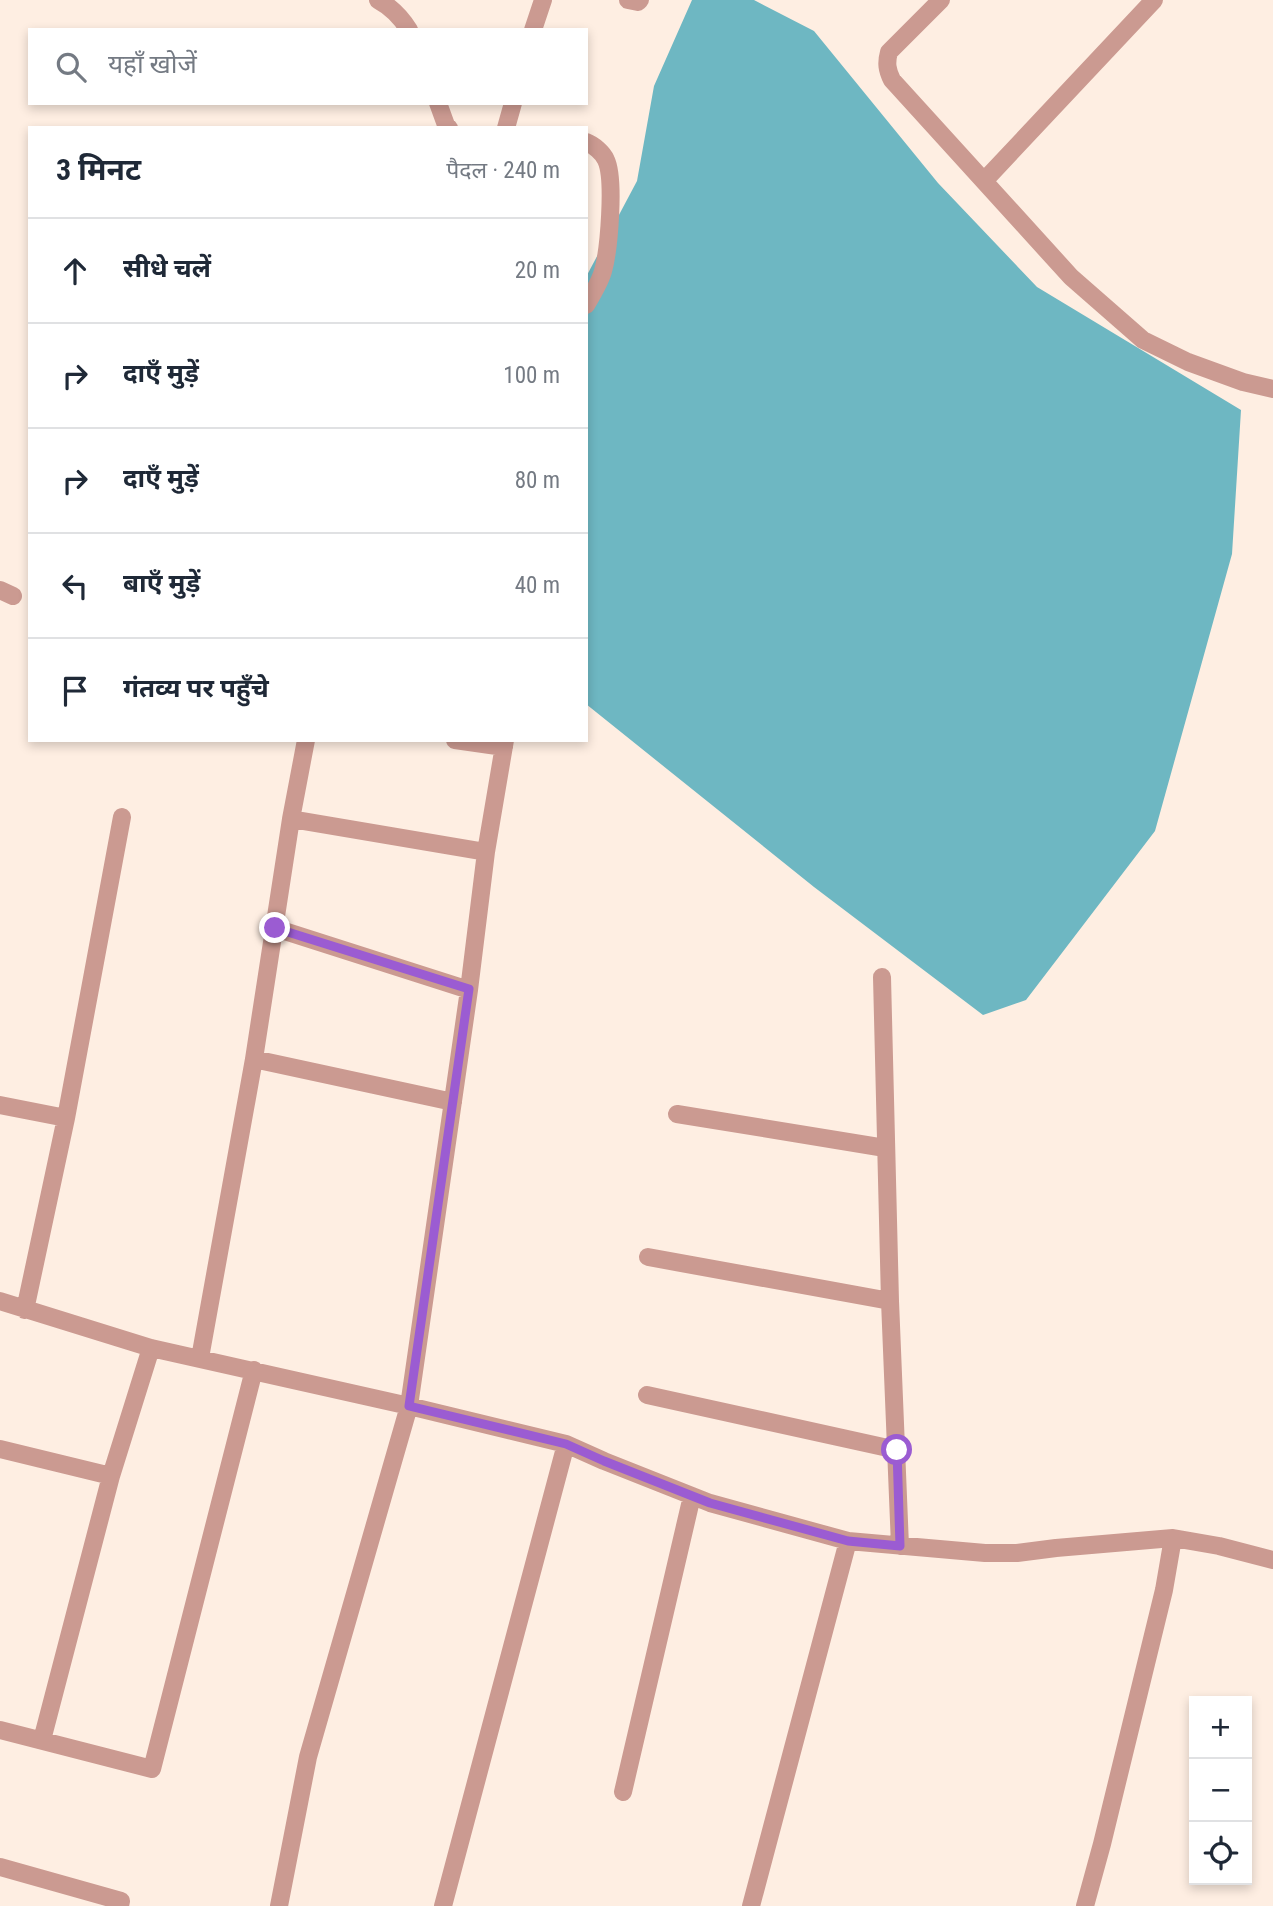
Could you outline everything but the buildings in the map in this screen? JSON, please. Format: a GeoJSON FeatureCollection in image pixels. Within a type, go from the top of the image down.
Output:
{"type":"FeatureCollection","features":[{"type":"Feature","properties":{"kind":"street"},"geometry":{"type":"LineString","coordinates":[[378,0],[387,5],[408,28]]}},
{"type":"Feature","properties":{"kind":"street"},"geometry":{"type":"LineString","coordinates":[[534,28],[543,0]]}},
{"type":"Feature","properties":{"kind":"street"},"geometry":{"type":"LineString","coordinates":[[628,0],[640,0]]}},
{"type":"Feature","properties":{"kind":"street"},"geometry":{"type":"LineString","coordinates":[[941,0],[889,52],[887,71],[892,80],[1071,277],[1143,340],[1188,362],[1243,382],[1273,389]]}},
{"type":"Feature","properties":{"kind":"street"},"geometry":{"type":"LineString","coordinates":[[984,181],[1154,0]]}},
{"type":"Feature","properties":{"kind":"street"},"geometry":{"type":"LineString","coordinates":[[439,105],[448,126]]}},
{"type":"Feature","properties":{"kind":"street"},"geometry":{"type":"LineString","coordinates":[[507,126],[512,105]]}},
{"type":"Feature","properties":{"kind":"street"},"geometry":{"type":"LineString","coordinates":[[588,143],[606,160],[610,183],[608,245],[603,272],[588,301]]}},
{"type":"Feature","properties":{"kind":"street"},"geometry":{"type":"LineString","coordinates":[[200,1358],[254,1059],[306,742]]}},
{"type":"Feature","properties":{"kind":"street"},"geometry":{"type":"LineString","coordinates":[[279,1906],[308,1757],[409,1406],[486,852],[504,744],[480,742]]}},
{"type":"Feature","properties":{"kind":"street"},"geometry":{"type":"LineString","coordinates":[[25,1310],[66,1118],[122,817]]}},
{"type":"Feature","properties":{"kind":"street"},"geometry":{"type":"LineString","coordinates":[[291,819],[486,852]]}},
{"type":"Feature","properties":{"kind":"street"},"geometry":{"type":"LineString","coordinates":[[275,928],[469,989]]}},
{"type":"Feature","properties":{"kind":"street"},"geometry":{"type":"LineString","coordinates":[[882,977],[885,1148],[900,1546]]}},
{"type":"Feature","properties":{"kind":"street"},"geometry":{"type":"LineString","coordinates":[[254,1059],[453,1102]]}},
{"type":"Feature","properties":{"kind":"street"},"geometry":{"type":"LineString","coordinates":[[0,1105],[66,1118]]}},
{"type":"Feature","properties":{"kind":"street"},"geometry":{"type":"LineString","coordinates":[[677,1114],[885,1148]]}},
{"type":"Feature","properties":{"kind":"street"},"geometry":{"type":"LineString","coordinates":[[648,1256],[890,1301]]}},
{"type":"Feature","properties":{"kind":"street"},"geometry":{"type":"LineString","coordinates":[[0,1301],[151,1348],[566,1444],[710,1503],[848,1541],[985,1553],[1017,1553],[1173,1538],[1273,1560]]}},
{"type":"Feature","properties":{"kind":"street"},"geometry":{"type":"LineString","coordinates":[[42,1741],[111,1476],[151,1348]]}},
{"type":"Feature","properties":{"kind":"street"},"geometry":{"type":"LineString","coordinates":[[0,1730],[152,1769],[254,1370]]}},
{"type":"Feature","properties":{"kind":"street"},"geometry":{"type":"LineString","coordinates":[[647,1395],[897,1450]]}},
{"type":"Feature","properties":{"kind":"street"},"geometry":{"type":"LineString","coordinates":[[443,1906],[566,1444]]}},
{"type":"Feature","properties":{"kind":"street"},"geometry":{"type":"LineString","coordinates":[[0,1449],[111,1476]]}},
{"type":"Feature","properties":{"kind":"street"},"geometry":{"type":"LineString","coordinates":[[622,1792],[692,1496]]}},
{"type":"Feature","properties":{"kind":"street"},"geometry":{"type":"LineString","coordinates":[[1085,1906],[1164,1590],[1173,1538]]}},
{"type":"Feature","properties":{"kind":"street"},"geometry":{"type":"LineString","coordinates":[[751,1906],[848,1541]]}},
{"type":"Feature","properties":{"kind":"street"},"geometry":{"type":"LineString","coordinates":[[0,1867],[121,1901],[120,1906]]}},
{"type":"Feature","properties":{"kind":"water"},"geometry":{"type":"Polygon","coordinates":[[[692,0],[754,0],[814,31],[938,183],[1037,287],[1241,410],[1232,554],[1155,831],[1026,1000],[983,1015],[814,887],[588,706],[588,273],[637,181],[654,86],[692,0]]]}},
{"type":"Feature","properties":{"kind":"route"},"geometry":{"type":"LineString","coordinates":[[275,928],[469,989],[409,1406],[566,1444],[710,1503],[848,1541],[900,1546],[897,1450]]}}]}
